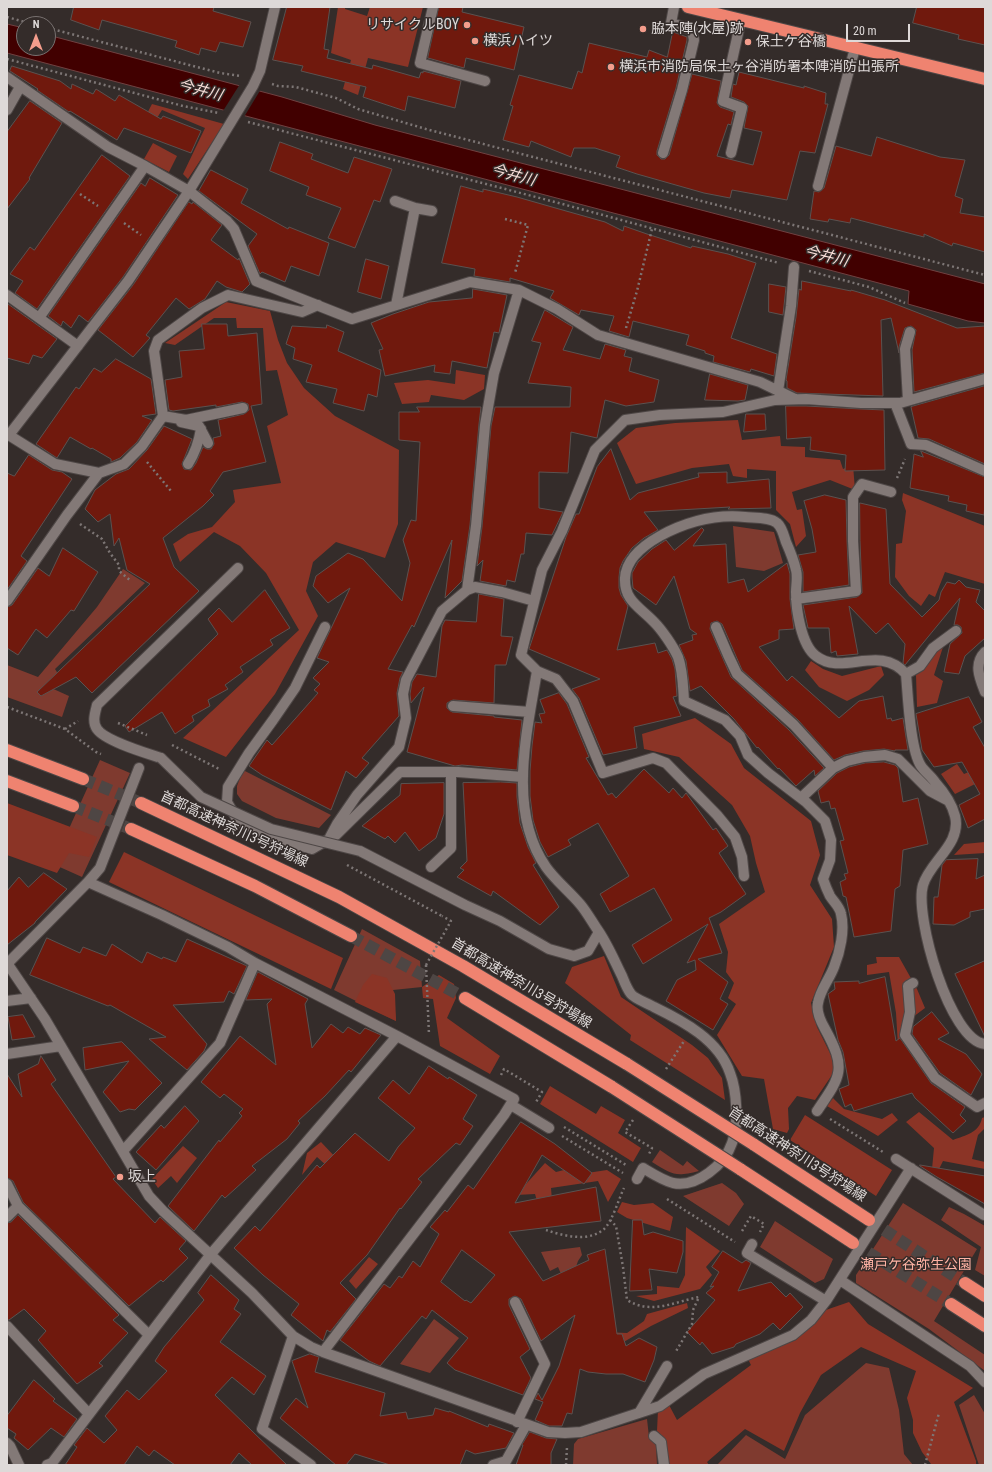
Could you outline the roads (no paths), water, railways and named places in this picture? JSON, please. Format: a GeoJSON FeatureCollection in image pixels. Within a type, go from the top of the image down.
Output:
{"type":"FeatureCollection","features":[{"type":"Feature","properties":{"kind":"highway"},"geometry":{"type":"LineString","coordinates":[[688,7],[985,79]]}},
{"type":"Feature","properties":{"kind":"highway"},"geometry":{"type":"LineString","coordinates":[[7,750],[83,780]]}},
{"type":"Feature","properties":{"kind":"highway"},"geometry":{"type":"LineString","coordinates":[[7,781],[73,806]]}},
{"type":"Feature","properties":{"kind":"highway","name":"首都高速神奈川3号狩場線"},"geometry":{"type":"LineString","coordinates":[[141,803],[339,897],[463,966],[627,1064],[869,1220]]}},
{"type":"Feature","properties":{"kind":"highway"},"geometry":{"type":"LineString","coordinates":[[131,829],[255,886],[351,936]]}},
{"type":"Feature","properties":{"kind":"highway"},"geometry":{"type":"LineString","coordinates":[[465,998],[612,1087],[853,1243]]}},
{"type":"Feature","properties":{"kind":"highway"},"geometry":{"type":"LineString","coordinates":[[965,1283],[985,1296]]}},
{"type":"Feature","properties":{"kind":"highway"},"geometry":{"type":"LineString","coordinates":[[951,1304],[985,1326]]}},
{"type":"Feature","properties":{"kind":"street"},"geometry":{"type":"LineString","coordinates":[[275,7],[260,71],[189,191],[128,281],[8,435],[56,464],[99,473],[124,464],[138,451],[163,416],[154,351],[158,340],[202,308],[228,295],[302,312],[318,305]]}},
{"type":"Feature","properties":{"kind":"street"},"geometry":{"type":"LineString","coordinates":[[433,7],[420,63],[486,80]]}},
{"type":"Feature","properties":{"kind":"street"},"geometry":{"type":"LineString","coordinates":[[663,153],[682,90],[694,40],[692,30],[671,23],[674,7]]}},
{"type":"Feature","properties":{"kind":"street"},"geometry":{"type":"LineString","coordinates":[[731,153],[742,108],[723,101],[742,20]]}},
{"type":"Feature","properties":{"kind":"street"},"geometry":{"type":"LineString","coordinates":[[818,186],[855,48]]}},
{"type":"Feature","properties":{"kind":"street"},"geometry":{"type":"LineString","coordinates":[[7,77],[108,147],[189,191],[227,221],[234,229],[256,281],[352,319],[470,282],[515,290],[557,310],[598,335],[760,382],[797,400]]}},
{"type":"Feature","properties":{"kind":"street"},"geometry":{"type":"LineString","coordinates":[[7,110],[20,87]]}},
{"type":"Feature","properties":{"kind":"street"},"geometry":{"type":"LineString","coordinates":[[40,318],[145,166]]}},
{"type":"Feature","properties":{"kind":"street"},"geometry":{"type":"LineString","coordinates":[[395,201],[415,208],[432,211]]}},
{"type":"Feature","properties":{"kind":"street"},"geometry":{"type":"LineString","coordinates":[[396,305],[415,208]]}},
{"type":"Feature","properties":{"kind":"street"},"geometry":{"type":"LineString","coordinates":[[778,391],[791,306],[794,267]]}},
{"type":"Feature","properties":{"kind":"street"},"geometry":{"type":"LineString","coordinates":[[467,590],[476,526],[485,425],[494,373],[515,290]]}},
{"type":"Feature","properties":{"kind":"street"},"geometry":{"type":"LineString","coordinates":[[7,295],[78,346]]}},
{"type":"Feature","properties":{"kind":"street"},"geometry":{"type":"LineString","coordinates":[[908,400],[905,349],[910,332]]}},
{"type":"Feature","properties":{"kind":"street"},"geometry":{"type":"LineString","coordinates":[[744,876],[742,857],[735,837],[717,815],[666,763],[653,758],[603,773],[573,700],[556,679],[537,671],[521,655],[542,570],[562,531],[595,450],[625,420],[660,415],[723,412],[775,400],[895,403],[985,379]]}},
{"type":"Feature","properties":{"kind":"street"},"geometry":{"type":"LineString","coordinates":[[895,403],[911,444],[926,445],[985,470]]}},
{"type":"Feature","properties":{"kind":"street"},"geometry":{"type":"LineString","coordinates":[[163,416],[186,420],[243,408]]}},
{"type":"Feature","properties":{"kind":"street"},"geometry":{"type":"LineString","coordinates":[[163,416],[199,426],[208,443]]}},
{"type":"Feature","properties":{"kind":"street"},"geometry":{"type":"LineString","coordinates":[[188,464],[200,438],[201,429]]}},
{"type":"Feature","properties":{"kind":"street"},"geometry":{"type":"LineString","coordinates":[[7,601],[66,515],[99,473]]}},
{"type":"Feature","properties":{"kind":"street"},"geometry":{"type":"LineString","coordinates":[[796,599],[856,591],[853,541],[853,497],[862,484],[891,492]]}},
{"type":"Feature","properties":{"kind":"street"},"geometry":{"type":"LineString","coordinates":[[816,1111],[834,1086],[839,1074],[838,1060],[832,1042],[821,1022],[817,1004],[821,990],[834,968],[842,932],[841,913],[830,895],[823,879],[830,860],[830,840],[825,821],[806,802],[768,773],[748,755],[740,736],[725,720],[684,701],[683,678],[678,656],[654,622],[634,604],[627,592],[625,578],[628,565],[639,550],[675,528],[720,517],[742,517],[767,520],[777,523],[782,531],[797,572],[796,608],[800,628],[805,642],[814,656],[824,661],[838,664],[874,660],[890,661],[899,666],[906,674],[913,744],[920,766],[935,782],[949,801],[955,816],[956,830],[950,844],[930,870],[923,886],[921,904],[934,975],[965,1033],[980,1044],[985,1044]]}},
{"type":"Feature","properties":{"kind":"street"},"geometry":{"type":"LineString","coordinates":[[238,568],[97,705],[94,717],[96,728],[105,737],[161,758],[201,797],[271,829],[360,851],[465,905],[500,921],[549,949],[574,956],[588,951],[599,932]]}},
{"type":"Feature","properties":{"kind":"street"},"geometry":{"type":"LineString","coordinates":[[329,839],[337,824],[357,796],[399,748],[406,718],[403,694],[406,680],[442,611],[467,590],[475,588],[502,592],[534,601]]}},
{"type":"Feature","properties":{"kind":"street"},"geometry":{"type":"LineString","coordinates":[[325,627],[296,688],[249,753],[228,787],[227,802],[238,821],[273,838],[312,849],[336,835],[400,772],[451,772],[523,777]]}},
{"type":"Feature","properties":{"kind":"street"},"geometry":{"type":"LineString","coordinates":[[716,627],[737,674],[794,725],[833,768]]}},
{"type":"Feature","properties":{"kind":"street"},"geometry":{"type":"LineString","coordinates":[[906,674],[920,666],[933,648],[956,631]]}},
{"type":"Feature","properties":{"kind":"street"},"geometry":{"type":"LineString","coordinates":[[985,652],[979,662],[977,672],[985,692]]}},
{"type":"Feature","properties":{"kind":"street"},"geometry":{"type":"LineString","coordinates":[[537,671],[525,744],[523,777],[526,816],[533,843],[546,867],[580,904],[605,941],[631,995],[675,1018],[702,1036],[721,1055],[730,1072],[735,1091],[735,1124],[732,1142],[725,1156],[710,1173],[692,1183],[674,1183],[658,1177],[643,1168],[633,1178]]}},
{"type":"Feature","properties":{"kind":"street"},"geometry":{"type":"LineString","coordinates":[[453,706],[530,712]]}},
{"type":"Feature","properties":{"kind":"street"},"geometry":{"type":"LineString","coordinates":[[801,798],[833,768],[846,761],[864,757],[885,755],[898,759],[930,791],[949,801]]}},
{"type":"Feature","properties":{"kind":"street"},"geometry":{"type":"LineString","coordinates":[[139,768],[100,868],[7,964],[45,1019],[149,1196],[252,1293],[293,1336],[312,1347],[548,1432],[581,1432],[660,1406],[704,1374],[718,1366],[739,1359],[793,1335],[811,1320],[826,1301],[911,1168]]}},
{"type":"Feature","properties":{"kind":"street"},"geometry":{"type":"LineString","coordinates":[[431,867],[451,848],[451,772]]}},
{"type":"Feature","properties":{"kind":"street"},"geometry":{"type":"LineString","coordinates":[[88,882],[162,915],[228,947],[255,963],[397,1036],[514,1099],[471,1159],[323,1352]]}},
{"type":"Feature","properties":{"kind":"street"},"geometry":{"type":"LineString","coordinates":[[123,1151],[220,1042],[255,963]]}},
{"type":"Feature","properties":{"kind":"street"},"geometry":{"type":"LineString","coordinates":[[913,983],[908,986],[910,1012],[905,1035],[935,1078],[977,1107],[985,1103]]}},
{"type":"Feature","properties":{"kind":"street"},"geometry":{"type":"LineString","coordinates":[[7,1000],[31,998]]}},
{"type":"Feature","properties":{"kind":"street"},"geometry":{"type":"LineString","coordinates":[[47,1465],[52,1464],[210,1254],[397,1036]]}},
{"type":"Feature","properties":{"kind":"street"},"geometry":{"type":"LineString","coordinates":[[7,1054],[61,1046]]}},
{"type":"Feature","properties":{"kind":"street"},"geometry":{"type":"LineString","coordinates":[[511,1105],[549,1128]]}},
{"type":"Feature","properties":{"kind":"street"},"geometry":{"type":"LineString","coordinates":[[896,1159],[984,1215]]}},
{"type":"Feature","properties":{"kind":"street"},"geometry":{"type":"LineString","coordinates":[[7,1184],[18,1206],[149,1336]]}},
{"type":"Feature","properties":{"kind":"street"},"geometry":{"type":"LineString","coordinates":[[7,1217],[18,1206]]}},
{"type":"Feature","properties":{"kind":"street"},"geometry":{"type":"LineString","coordinates":[[752,1244],[747,1253],[826,1301]]}},
{"type":"Feature","properties":{"kind":"street"},"geometry":{"type":"LineString","coordinates":[[840,1280],[970,1366],[985,1382]]}},
{"type":"Feature","properties":{"kind":"street"},"geometry":{"type":"LineString","coordinates":[[493,1465],[506,1461],[545,1364],[515,1302]]}},
{"type":"Feature","properties":{"kind":"street"},"geometry":{"type":"LineString","coordinates":[[7,1326],[89,1414]]}},
{"type":"Feature","properties":{"kind":"street"},"geometry":{"type":"LineString","coordinates":[[293,1336],[262,1429],[311,1465]]}},
{"type":"Feature","properties":{"kind":"street"},"geometry":{"type":"LineString","coordinates":[[639,1413],[667,1366]]}},
{"type":"Feature","properties":{"kind":"street"},"geometry":{"type":"LineString","coordinates":[[654,1436],[662,1442],[664,1465]]}},
{"type":"Feature","properties":{"kind":"street"},"geometry":{"type":"LineString","coordinates":[[7,1443],[19,1465]]}},
{"type":"Feature","properties":{"kind":"water"},"geometry":{"type":"Polygon","coordinates":[[[7,24],[16,26],[16,55],[7,53],[7,24]]]}},
{"type":"Feature","properties":{"kind":"water","name":"今井川"},"geometry":{"type":"Polygon","coordinates":[[[56,37],[282,97],[375,125],[985,284],[985,323],[968,321],[908,304],[909,291],[18,56],[56,56],[56,37]]]}},
{"type":"Feature","properties":{"kind":"tunnel"},"geometry":{"type":"LineString","coordinates":[[83,779],[141,803]]}},
{"type":"Feature","properties":{"kind":"tunnel"},"geometry":{"type":"LineString","coordinates":[[73,806],[131,829]]}},
{"type":"Feature","properties":{"kind":"tunnel"},"geometry":{"type":"LineString","coordinates":[[351,936],[465,998]]}},
{"type":"Feature","properties":{"kind":"tunnel"},"geometry":{"type":"LineString","coordinates":[[869,1220],[965,1283]]}},
{"type":"Feature","properties":{"kind":"tunnel"},"geometry":{"type":"LineString","coordinates":[[853,1243],[951,1304]]}},
{"type":"Feature","properties":{"kind":"place","name":"リサイクルBOY"},"geometry":{"type":"Point","coordinates":[467,25]}},
{"type":"Feature","properties":{"kind":"place","name":"脇本陣(水屋)跡"},"geometry":{"type":"Point","coordinates":[643,29]}},
{"type":"Feature","properties":{"kind":"place","name":"横浜ハイツ"},"geometry":{"type":"Point","coordinates":[475,41]}},
{"type":"Feature","properties":{"kind":"place","name":"保土ケ谷橋"},"geometry":{"type":"Point","coordinates":[748,42]}},
{"type":"Feature","properties":{"kind":"place","name":"横浜市消防局保土ヶ谷消防署本陣消防出張所"},"geometry":{"type":"Point","coordinates":[611,67]}},
{"type":"Feature","properties":{"kind":"place","name":"坂上"},"geometry":{"type":"Point","coordinates":[120,1177]}},
{"type":"Feature","properties":{"kind":"park label","name":"瀬戸ケ谷弥生公園"},"geometry":{"type":"Point","coordinates":[916,1265]}}]}
